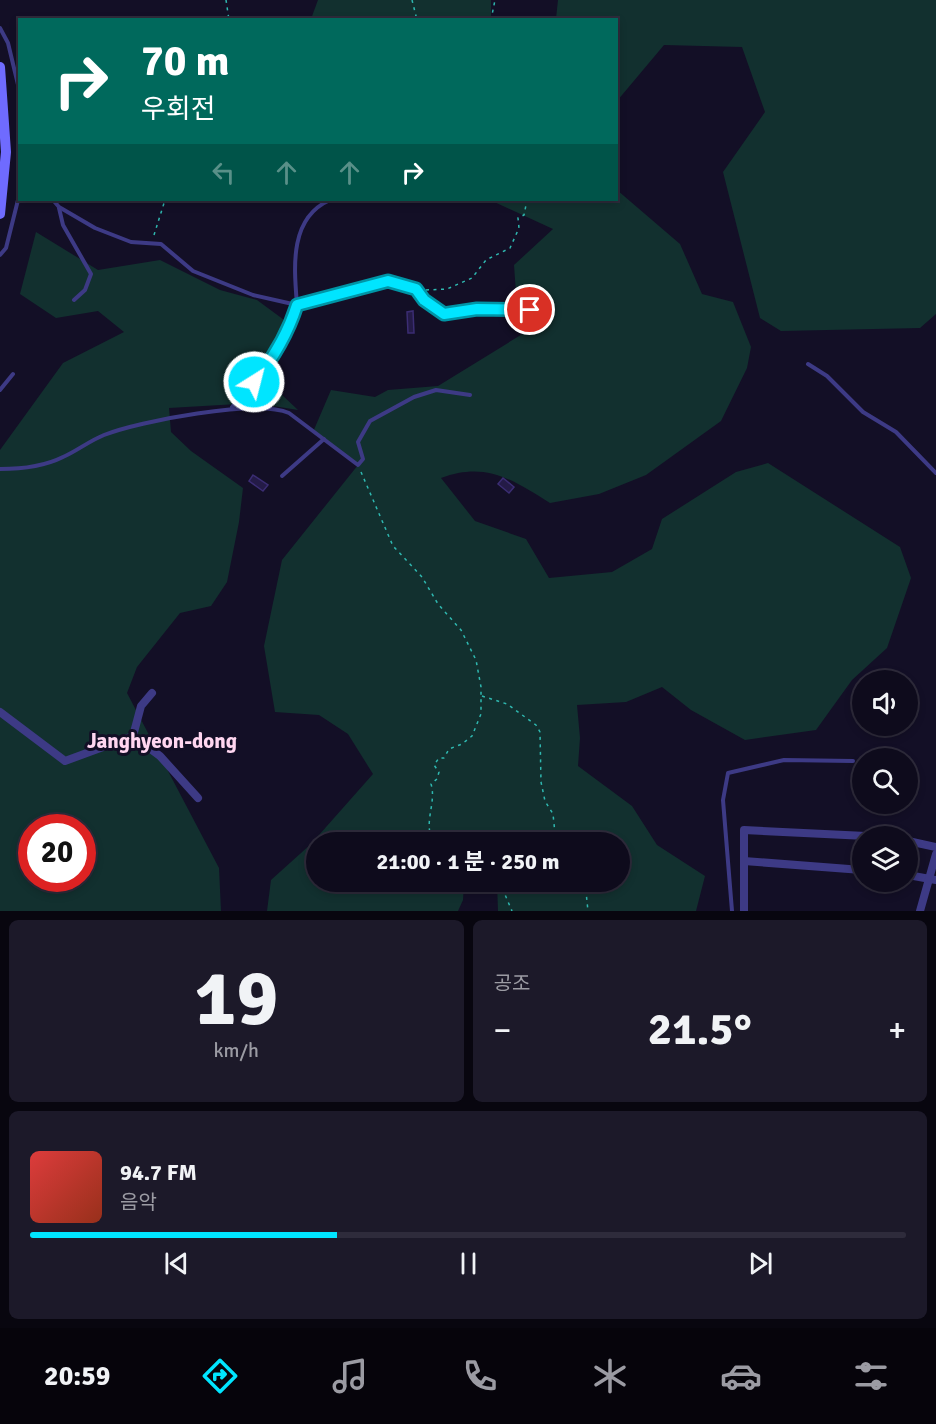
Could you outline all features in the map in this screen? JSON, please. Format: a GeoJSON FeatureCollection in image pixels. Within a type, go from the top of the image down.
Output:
{"type":"FeatureCollection","features":[{"type":"Feature","properties":{"kind":"main road"},"geometry":{"type":"LineString","coordinates":[[0,67],[6,152],[0,214]]}},
{"type":"Feature","properties":{"kind":"street"},"geometry":{"type":"LineString","coordinates":[[133,736],[141,706],[152,693]]}},
{"type":"Feature","properties":{"kind":"street"},"geometry":{"type":"LineString","coordinates":[[0,712],[65,761],[133,736]]}},
{"type":"Feature","properties":{"kind":"street"},"geometry":{"type":"LineString","coordinates":[[133,736],[160,756],[198,798]]}},
{"type":"Feature","properties":{"kind":"street"},"geometry":{"type":"LineString","coordinates":[[744,911],[744,830],[852,835]]}},
{"type":"Feature","properties":{"kind":"street"},"geometry":{"type":"LineString","coordinates":[[918,844],[936,848]]}},
{"type":"Feature","properties":{"kind":"street"},"geometry":{"type":"LineString","coordinates":[[920,911],[932,879],[936,854]]}},
{"type":"Feature","properties":{"kind":"street"},"geometry":{"type":"LineString","coordinates":[[744,861],[852,869]]}},
{"type":"Feature","properties":{"kind":"lane"},"geometry":{"type":"LineString","coordinates":[[0,28],[8,43],[18,85]]}},
{"type":"Feature","properties":{"kind":"lane"},"geometry":{"type":"LineString","coordinates":[[0,255],[6,248],[18,200]]}},
{"type":"Feature","properties":{"kind":"lane"},"geometry":{"type":"LineString","coordinates":[[54,201],[59,207],[124,239],[144,244],[154,242],[161,244],[193,271],[253,295],[287,300],[297,305],[388,281],[416,289],[424,300],[444,314],[477,309],[513,311],[546,309]]}},
{"type":"Feature","properties":{"kind":"lane"},"geometry":{"type":"LineString","coordinates":[[232,408],[264,370],[291,323],[297,305],[294,268],[296,246],[308,217],[321,204],[328,201]]}},
{"type":"Feature","properties":{"kind":"lane"},"geometry":{"type":"LineString","coordinates":[[59,207],[63,225],[91,274],[85,290],[74,300]]}},
{"type":"Feature","properties":{"kind":"lane"},"geometry":{"type":"LineString","coordinates":[[808,364],[827,376],[863,412],[896,432],[936,473]]}},
{"type":"Feature","properties":{"kind":"lane"},"geometry":{"type":"LineString","coordinates":[[0,390],[13,374]]}},
{"type":"Feature","properties":{"kind":"lane"},"geometry":{"type":"LineString","coordinates":[[0,470],[15,469],[62,458],[104,435],[232,408],[278,408],[324,438],[358,465],[363,459],[358,442],[370,421],[414,397],[436,390],[470,395]]}},
{"type":"Feature","properties":{"kind":"lane"},"geometry":{"type":"LineString","coordinates":[[282,476],[324,438]]}},
{"type":"Feature","properties":{"kind":"lane"},"geometry":{"type":"LineString","coordinates":[[732,911],[723,800],[728,773],[784,760],[852,761]]}},
{"type":"Feature","properties":{"kind":"path"},"geometry":{"type":"LineString","coordinates":[[226,0],[229,18]]}},
{"type":"Feature","properties":{"kind":"path"},"geometry":{"type":"LineString","coordinates":[[412,0],[416,18]]}},
{"type":"Feature","properties":{"kind":"path"},"geometry":{"type":"LineString","coordinates":[[491,18],[495,0]]}},
{"type":"Feature","properties":{"kind":"path"},"geometry":{"type":"LineString","coordinates":[[154,242],[155,225],[165,201]]}},
{"type":"Feature","properties":{"kind":"path"},"geometry":{"type":"LineString","coordinates":[[416,289],[435,291],[472,278],[486,260],[507,251],[516,239],[518,218],[524,215],[527,201]]}},
{"type":"Feature","properties":{"kind":"path"},"geometry":{"type":"LineString","coordinates":[[358,465],[393,546],[422,577],[438,604],[461,630],[476,660],[482,714],[472,736],[462,744],[449,749],[444,758],[439,758],[434,765],[439,772],[437,779],[431,784],[434,793],[429,815],[429,832]]}},
{"type":"Feature","properties":{"kind":"path"},"geometry":{"type":"LineString","coordinates":[[481,696],[507,704],[536,725],[540,732],[541,782],[545,801],[553,814],[555,832]]}},
{"type":"Feature","properties":{"kind":"path"},"geometry":{"type":"LineString","coordinates":[[504,892],[512,911]]}},
{"type":"Feature","properties":{"kind":"path"},"geometry":{"type":"LineString","coordinates":[[586,892],[588,911]]}},
{"type":"Feature","properties":{"kind":"green space"},"geometry":{"type":"Polygon","coordinates":[[[318,0],[491,0],[491,18],[311,18],[318,0]]]}},
{"type":"Feature","properties":{"kind":"green space"},"geometry":{"type":"Polygon","coordinates":[[[558,0],[936,0],[936,314],[920,328],[781,331],[760,318],[723,172],[765,112],[742,47],[664,45],[618,100],[618,18],[556,18],[558,0]]]}},
{"type":"Feature","properties":{"kind":"green space"},"geometry":{"type":"Polygon","coordinates":[[[618,191],[680,244],[702,294],[733,302],[751,347],[747,368],[721,421],[646,475],[599,494],[550,503],[511,480],[486,472],[457,473],[441,478],[475,521],[526,539],[549,578],[612,572],[652,549],[662,519],[736,472],[768,463],[900,547],[911,578],[887,648],[863,670],[852,670],[852,680],[816,730],[745,740],[691,710],[662,687],[626,702],[577,705],[580,738],[578,766],[632,806],[657,845],[705,876],[696,911],[498,911],[497,892],[630,892],[630,832],[322,832],[373,774],[348,734],[319,715],[275,712],[264,646],[282,560],[358,465],[313,432],[331,390],[375,397],[388,390],[438,386],[524,333],[524,314],[517,307],[514,265],[553,229],[492,201],[618,201],[618,191]]]}},
{"type":"Feature","properties":{"kind":"green space"},"geometry":{"type":"Polygon","coordinates":[[[36,232],[98,270],[160,260],[220,290],[257,300],[295,328],[271,355],[264,381],[266,389],[280,393],[298,410],[255,403],[169,408],[171,432],[191,451],[243,488],[239,522],[227,582],[211,606],[180,613],[137,667],[127,693],[219,868],[221,911],[0,911],[0,450],[63,363],[124,332],[98,311],[56,318],[20,294],[36,232]]]}},
{"type":"Feature","properties":{"kind":"green space"},"geometry":{"type":"Polygon","coordinates":[[[306,848],[306,892],[463,892],[463,900],[458,911],[267,911],[271,880],[306,848]]]}},
{"type":"Feature","properties":{"kind":"building"},"geometry":{"type":"Polygon","coordinates":[[[413,311],[414,333],[408,333],[407,312],[413,311]]]}},
{"type":"Feature","properties":{"kind":"building"},"geometry":{"type":"Polygon","coordinates":[[[253,475],[268,485],[263,491],[249,481],[253,475]]]}},
{"type":"Feature","properties":{"kind":"building"},"geometry":{"type":"Polygon","coordinates":[[[503,478],[514,487],[509,493],[498,484],[503,478]]]}},
{"type":"Feature","properties":{"kind":"district","name":"Janghyeon-dong"},"geometry":{"type":"Point","coordinates":[162,741]}},
{"type":"Feature","properties":{"kind":"route"},"geometry":{"type":"LineString","coordinates":[[254,382],[264,370],[291,323],[297,305],[388,281],[416,289],[424,300],[444,314],[477,309],[530,310]]}}]}
